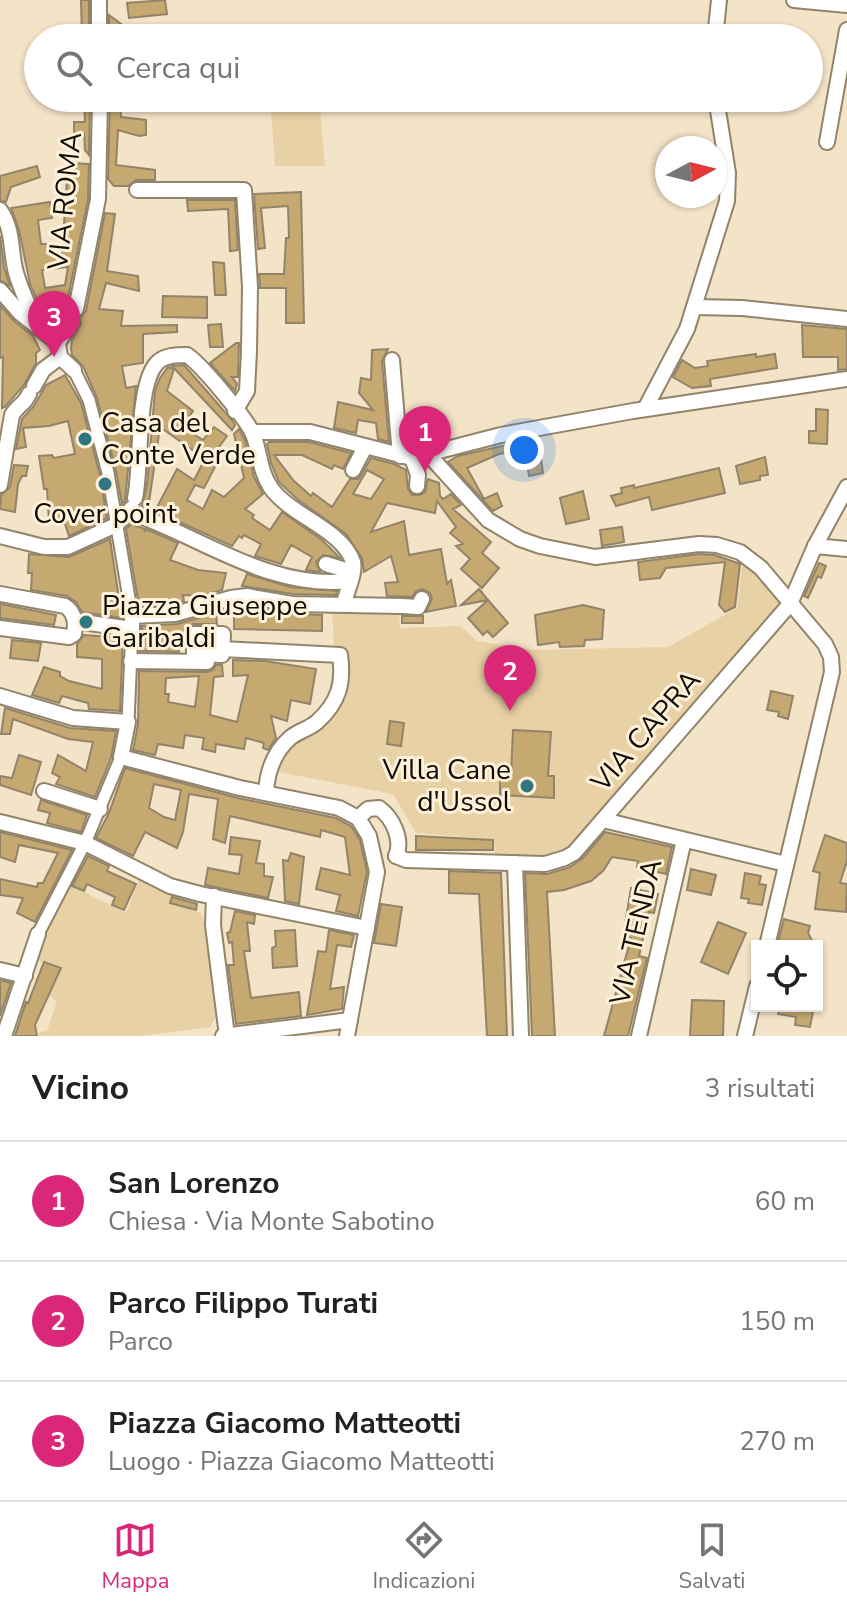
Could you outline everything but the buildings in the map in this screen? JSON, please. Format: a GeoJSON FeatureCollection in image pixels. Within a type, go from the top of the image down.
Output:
{"type":"FeatureCollection","features":[{"type":"Feature","properties":{"kind":"street"},"geometry":{"type":"LineString","coordinates":[[99,0],[99,24]]}},
{"type":"Feature","properties":{"kind":"street"},"geometry":{"type":"LineString","coordinates":[[716,24],[719,0]]}},
{"type":"Feature","properties":{"kind":"street"},"geometry":{"type":"LineString","coordinates":[[794,0],[847,5]]}},
{"type":"Feature","properties":{"kind":"street"},"geometry":{"type":"LineString","coordinates":[[827,142],[847,30]]}},
{"type":"Feature","properties":{"kind":"street","name":"VIA ROMA"},"geometry":{"type":"LineString","coordinates":[[59,350],[74,316],[98,199],[100,112]]}},
{"type":"Feature","properties":{"kind":"street"},"geometry":{"type":"LineString","coordinates":[[645,409],[687,329],[729,191],[718,112]]}},
{"type":"Feature","properties":{"kind":"street"},"geometry":{"type":"LineString","coordinates":[[137,190],[244,190],[250,287],[249,351],[247,391],[235,411]]}},
{"type":"Feature","properties":{"kind":"street"},"geometry":{"type":"LineString","coordinates":[[0,210],[10,231],[15,270],[39,328]]}},
{"type":"Feature","properties":{"kind":"street"},"geometry":{"type":"LineString","coordinates":[[0,290],[20,313],[39,328],[74,370],[89,400],[128,510],[267,571],[315,583],[351,577]]}},
{"type":"Feature","properties":{"kind":"street"},"geometry":{"type":"LineString","coordinates":[[695,307],[742,308],[847,319]]}},
{"type":"Feature","properties":{"kind":"street"},"geometry":{"type":"LineString","coordinates":[[0,485],[12,415],[26,403],[43,370],[59,350]]}},
{"type":"Feature","properties":{"kind":"street"},"geometry":{"type":"LineString","coordinates":[[4,1036],[38,934],[85,843],[121,757],[128,722],[131,661],[128,510],[148,379],[154,365],[172,356],[191,357],[252,432],[258,461],[272,489],[294,511],[341,544],[353,563],[344,604]]}},
{"type":"Feature","properties":{"kind":"street"},"geometry":{"type":"LineString","coordinates":[[392,360],[406,457],[418,475],[417,486]]}},
{"type":"Feature","properties":{"kind":"street"},"geometry":{"type":"LineString","coordinates":[[252,432],[310,432],[406,457],[429,455],[514,433],[645,409],[847,379]]}},
{"type":"Feature","properties":{"kind":"street"},"geometry":{"type":"LineString","coordinates":[[353,470],[365,447]]}},
{"type":"Feature","properties":{"kind":"street"},"geometry":{"type":"LineString","coordinates":[[429,455],[488,520],[520,539],[550,549],[595,557],[678,544],[728,547],[750,558],[761,568],[825,644],[832,664],[768,940]]}},
{"type":"Feature","properties":{"kind":"street","name":"VIA CAPRA"},"geometry":{"type":"LineString","coordinates":[[376,859],[396,856],[406,860],[545,864],[565,858],[581,845],[790,604],[815,546],[847,487]]}},
{"type":"Feature","properties":{"kind":"street"},"geometry":{"type":"LineString","coordinates":[[0,536],[44,547],[68,547],[128,510]]}},
{"type":"Feature","properties":{"kind":"street"},"geometry":{"type":"LineString","coordinates":[[815,546],[847,549]]}},
{"type":"Feature","properties":{"kind":"street"},"geometry":{"type":"LineString","coordinates":[[326,564],[351,577]]}},
{"type":"Feature","properties":{"kind":"street"},"geometry":{"type":"LineString","coordinates":[[0,594],[59,604],[69,608],[75,621],[71,636],[0,628]]}},
{"type":"Feature","properties":{"kind":"street"},"geometry":{"type":"LineString","coordinates":[[75,621],[132,623],[247,596],[292,604],[418,607],[422,599]]}},
{"type":"Feature","properties":{"kind":"street"},"geometry":{"type":"LineString","coordinates":[[222,649],[340,655],[342,685],[335,699],[316,723],[290,738],[267,770],[266,793]]}},
{"type":"Feature","properties":{"kind":"street"},"geometry":{"type":"LineString","coordinates":[[131,661],[209,662]]}},
{"type":"Feature","properties":{"kind":"street"},"geometry":{"type":"LineString","coordinates":[[0,696],[73,718],[128,722]]}},
{"type":"Feature","properties":{"kind":"street"},"geometry":{"type":"LineString","coordinates":[[121,757],[240,788],[339,808],[358,818],[369,836],[376,859],[377,882],[347,1036]]}},
{"type":"Feature","properties":{"kind":"street"},"geometry":{"type":"LineString","coordinates":[[44,791],[100,809]]}},
{"type":"Feature","properties":{"kind":"street"},"geometry":{"type":"LineString","coordinates":[[358,818],[368,809],[379,808],[384,812],[399,840],[396,856]]}},
{"type":"Feature","properties":{"kind":"street"},"geometry":{"type":"LineString","coordinates":[[603,820],[786,864]]}},
{"type":"Feature","properties":{"kind":"street"},"geometry":{"type":"LineString","coordinates":[[0,822],[85,843],[170,886],[367,928]]}},
{"type":"Feature","properties":{"kind":"street","name":"VIA TENDA"},"geometry":{"type":"LineString","coordinates":[[639,1036],[684,840]]}},
{"type":"Feature","properties":{"kind":"street"},"geometry":{"type":"LineString","coordinates":[[515,863],[521,1036]]}},
{"type":"Feature","properties":{"kind":"street"},"geometry":{"type":"LineString","coordinates":[[214,896],[213,925],[226,1036],[350,1020]]}},
{"type":"Feature","properties":{"kind":"street"},"geometry":{"type":"LineString","coordinates":[[0,970],[25,976]]}},
{"type":"Feature","properties":{"kind":"street"},"geometry":{"type":"LineString","coordinates":[[745,1036],[751,1011]]}},
{"type":"Feature","properties":{"kind":"shaded area"},"geometry":{"type":"Polygon","coordinates":[[[271,112],[320,112],[325,166],[275,166],[271,112]]]}},
{"type":"Feature","properties":{"kind":"shaded area"},"geometry":{"type":"Polygon","coordinates":[[[744,550],[788,588],[789,604],[580,842],[558,858],[495,860],[494,839],[416,833],[393,794],[268,770],[336,699],[332,605],[399,609],[400,628],[461,626],[477,641],[534,650],[668,647],[737,608],[744,550]]]}},
{"type":"Feature","properties":{"kind":"shaded area"},"geometry":{"type":"Polygon","coordinates":[[[141,875],[174,888],[170,903],[201,913],[205,926],[213,925],[223,1006],[210,1027],[142,1036],[39,1036],[39,1032],[47,1031],[57,1001],[49,996],[60,968],[35,960],[70,885],[126,913],[141,875]]]}},
{"type":"Feature","properties":{"kind":"place","name":"Piazza Giacomo Matteotti"},"geometry":{"type":"Point","coordinates":[54,357]}},
{"type":"Feature","properties":{"kind":"place","name":"Casa del Conte Verde"},"geometry":{"type":"Point","coordinates":[85,439]}},
{"type":"Feature","properties":{"kind":"place","name":"San Lorenzo"},"geometry":{"type":"Point","coordinates":[425,472]}},
{"type":"Feature","properties":{"kind":"place","name":"Cover point"},"geometry":{"type":"Point","coordinates":[105,484]}},
{"type":"Feature","properties":{"kind":"place","name":"Piazza Giuseppe Garibaldi"},"geometry":{"type":"Point","coordinates":[86,622]}},
{"type":"Feature","properties":{"kind":"place","name":"Parco Filippo Turati"},"geometry":{"type":"Point","coordinates":[510,711]}},
{"type":"Feature","properties":{"kind":"place","name":"Villa Cane d'Ussol"},"geometry":{"type":"Point","coordinates":[527,786]}}]}
